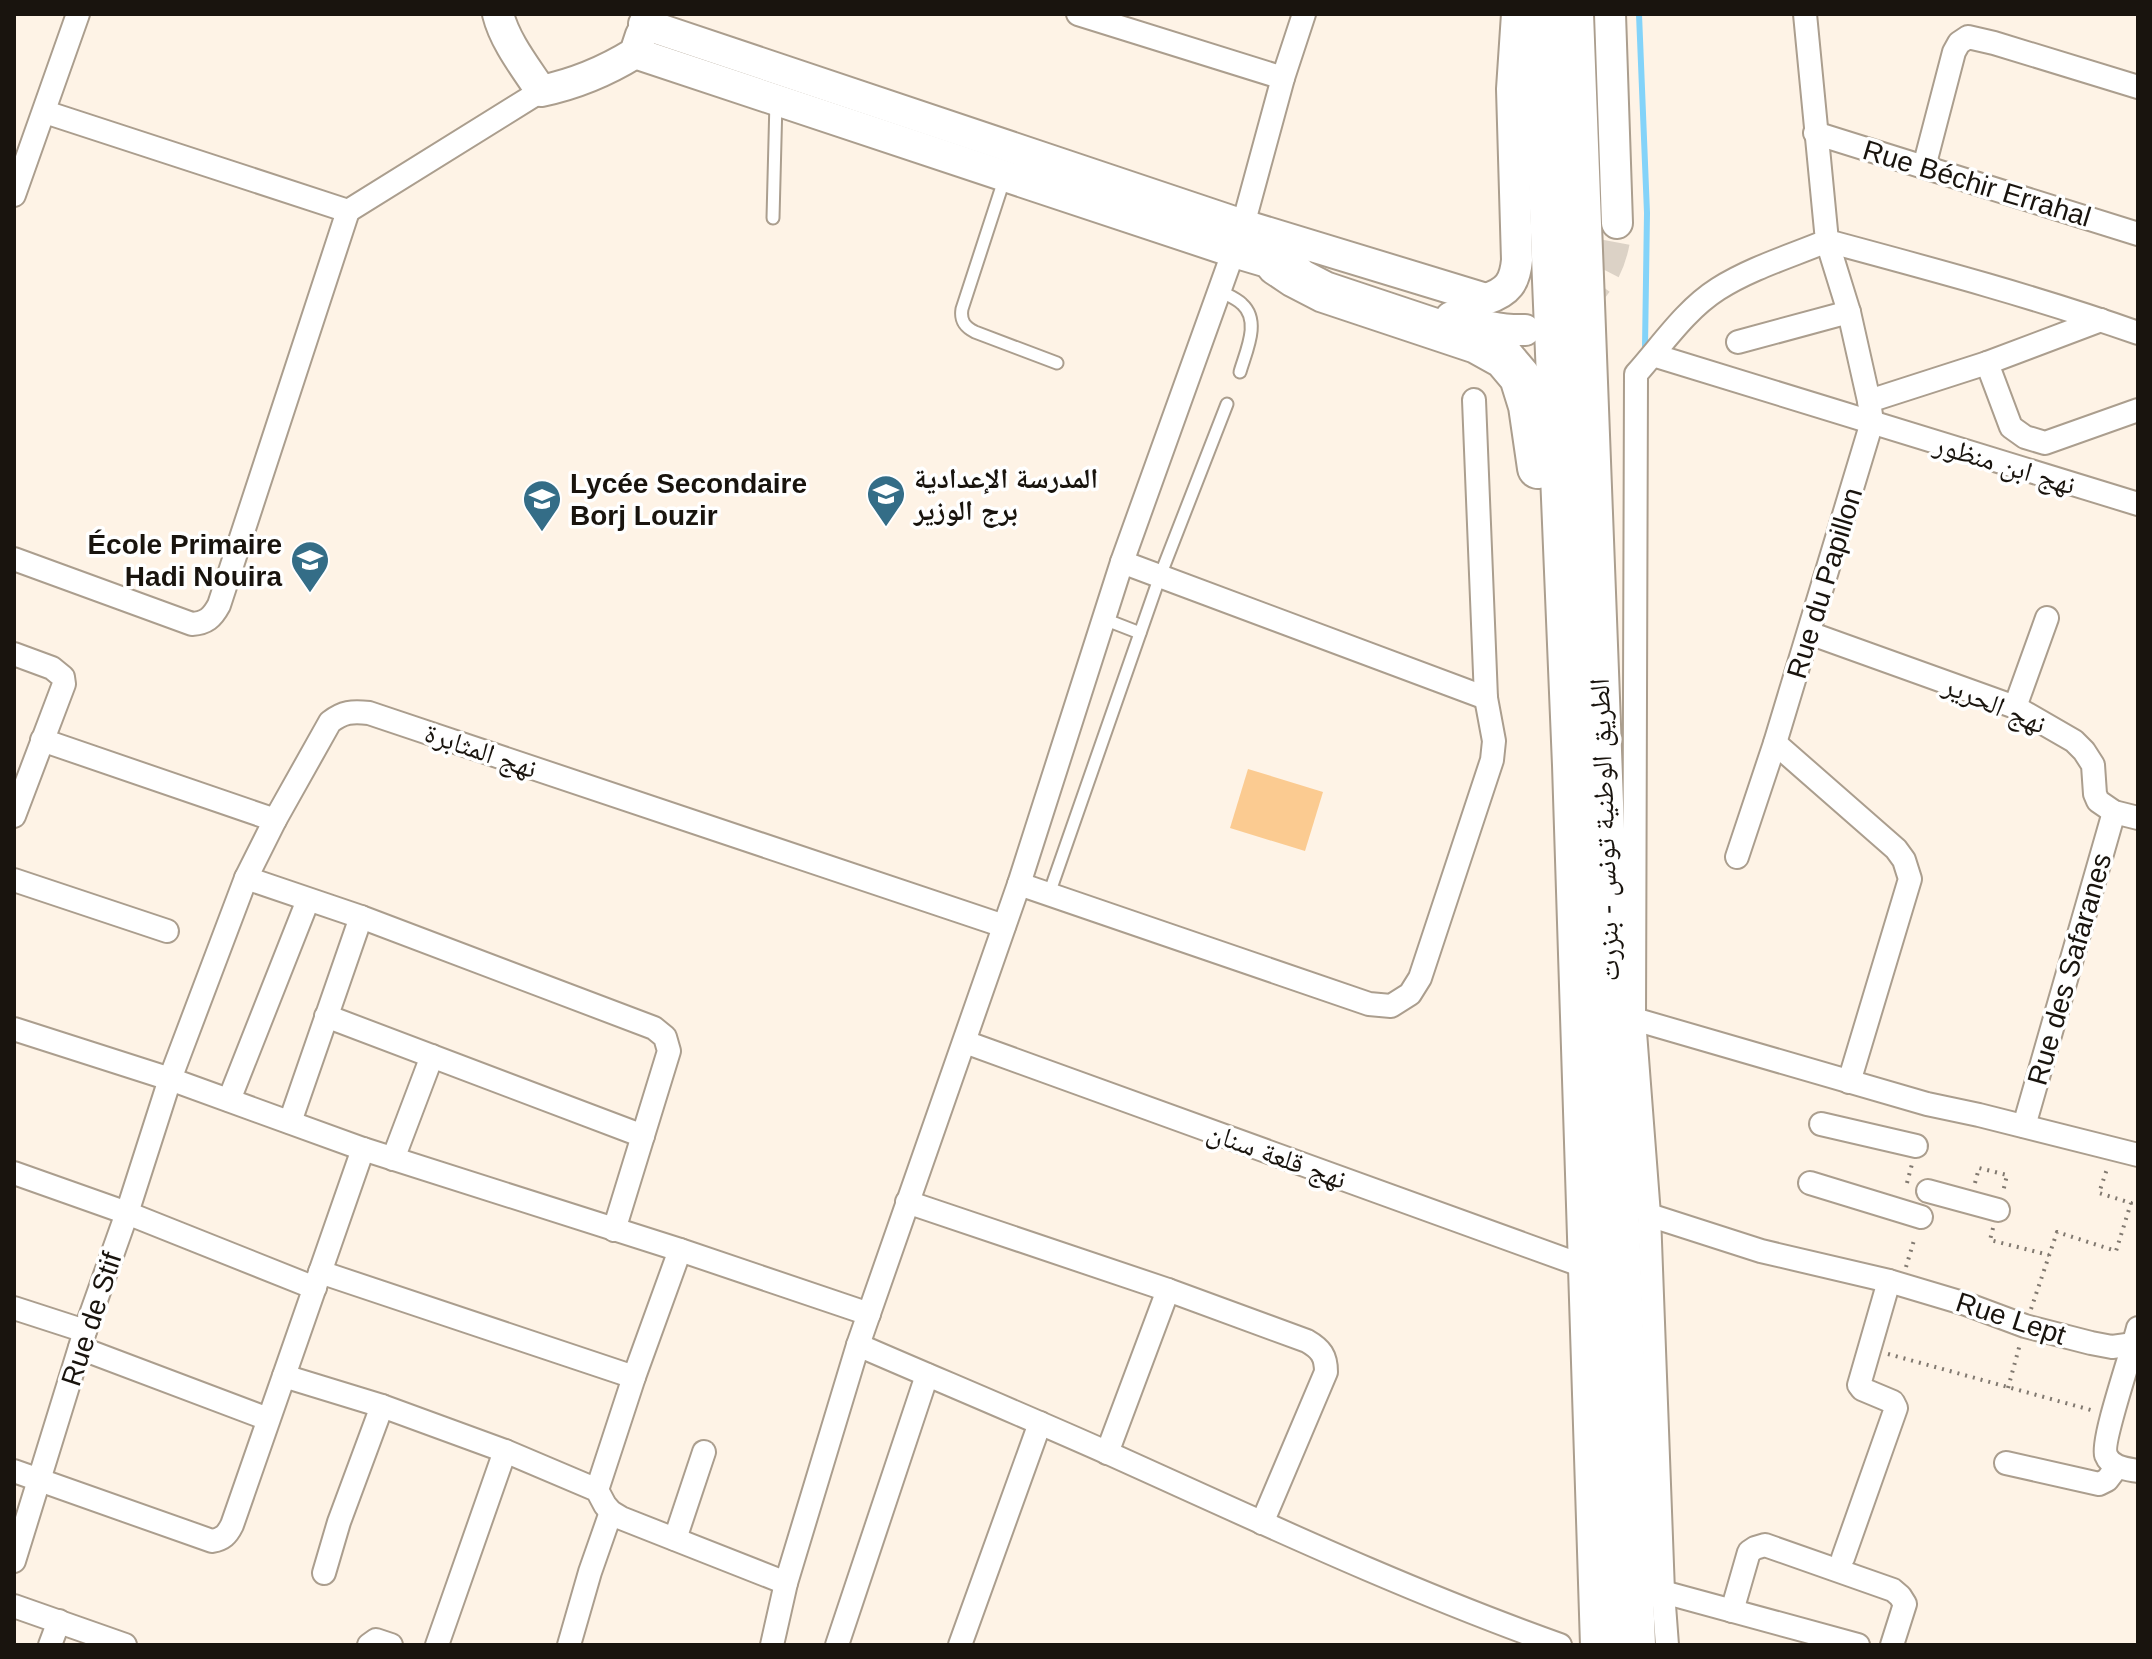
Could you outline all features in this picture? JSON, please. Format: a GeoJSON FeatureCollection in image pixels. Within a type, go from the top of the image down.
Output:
{"type":"FeatureCollection","features":[{"type":"Feature","properties":{"kind":"highway"},"geometry":{"type":"LineString","coordinates":[[1528,14],[1551,565],[1559,684],[1573,765]]}},
{"type":"Feature","properties":{"kind":"highway","name":"الطريق الوطنية تونس - بنزرت"},"geometry":{"type":"LineString","coordinates":[[1542,14],[1573,765],[1601,1645]]}},
{"type":"Feature","properties":{"kind":"highway","name":"الطريق الوطنية تونس - بنزرت"},"geometry":{"type":"LineString","coordinates":[[1573,14],[1635,1645]]}},
{"type":"Feature","properties":{"kind":"highway"},"geometry":{"type":"LineString","coordinates":[[1277,265],[1324,292],[1477,343],[1504,358],[1520,377],[1529,406],[1551,565]]}},
{"type":"Feature","properties":{"kind":"highway"},"geometry":{"type":"LineString","coordinates":[[1582,1645],[1580,1573],[1591,1359]]}},
{"type":"Feature","properties":{"kind":"street"},"geometry":{"type":"LineString","coordinates":[[14,195],[78,14]]}},
{"type":"Feature","properties":{"kind":"street"},"geometry":{"type":"LineString","coordinates":[[498,14],[514,48],[541,91]]}},
{"type":"Feature","properties":{"kind":"street"},"geometry":{"type":"LineString","coordinates":[[1078,14],[1127,22],[1283,78]]}},
{"type":"Feature","properties":{"kind":"street"},"geometry":{"type":"LineString","coordinates":[[772,1645],[786,1583],[858,1345],[1019,884],[1122,562],[1238,238],[1304,14]]}},
{"type":"Feature","properties":{"kind":"street"},"geometry":{"type":"LineString","coordinates":[[14,559],[192,624],[203,623],[213,617],[348,211],[541,91],[595,74],[635,53],[1005,176],[1238,238],[1358,261],[1486,299],[1505,290],[1516,273],[1512,89],[1517,14]]}},
{"type":"Feature","properties":{"kind":"street"},"geometry":{"type":"LineString","coordinates":[[1610,14],[1617,223]]}},
{"type":"Feature","properties":{"kind":"street"},"geometry":{"type":"LineString","coordinates":[[1805,14],[1827,241],[1849,312],[1870,412],[2101,320]]}},
{"type":"Feature","properties":{"kind":"street"},"geometry":{"type":"LineString","coordinates":[[635,53],[642,19],[1238,238],[1277,265],[1482,326],[1509,331],[1525,330]]}},
{"type":"Feature","properties":{"kind":"street"},"geometry":{"type":"LineString","coordinates":[[1924,167],[1954,52],[1959,43],[1968,37],[2138,87]]}},
{"type":"Feature","properties":{"kind":"street"},"geometry":{"type":"LineString","coordinates":[[45,112],[348,211]]}},
{"type":"Feature","properties":{"kind":"street","name":"Rue Béchir Errahal"},"geometry":{"type":"LineString","coordinates":[[1815,133],[2138,234]]}},
{"type":"Feature","properties":{"kind":"street"},"geometry":{"type":"LineString","coordinates":[[1667,1645],[1649,1215],[1634,1019],[1636,374],[1700,303],[1718,289],[1827,241],[1946,273],[2138,333]]}},
{"type":"Feature","properties":{"kind":"street"},"geometry":{"type":"LineString","coordinates":[[1738,342],[1849,312]]}},
{"type":"Feature","properties":{"kind":"street","name":"نهج ابن منظور"},"geometry":{"type":"LineString","coordinates":[[1660,347],[1870,412],[2138,504]]}},
{"type":"Feature","properties":{"kind":"street"},"geometry":{"type":"LineString","coordinates":[[1987,363],[2011,427],[2025,437],[2045,443],[2138,410]]}},
{"type":"Feature","properties":{"kind":"street"},"geometry":{"type":"LineString","coordinates":[[1019,884],[1369,1004],[1391,1006],[1410,994],[1420,978],[1492,760],[1494,741],[1486,698],[1474,400]]}},
{"type":"Feature","properties":{"kind":"street","name":"Rue du Papillon"},"geometry":{"type":"LineString","coordinates":[[1737,857],[1809,633],[1870,412]]}},
{"type":"Feature","properties":{"kind":"street"},"geometry":{"type":"LineString","coordinates":[[1122,562],[1486,698]]}},
{"type":"Feature","properties":{"kind":"street"},"geometry":{"type":"LineString","coordinates":[[2015,707],[2047,618]]}},
{"type":"Feature","properties":{"kind":"street","name":"نهج الحرير"},"geometry":{"type":"LineString","coordinates":[[1809,633],[2015,707],[2074,741],[2093,765],[2098,801],[2114,812]]}},
{"type":"Feature","properties":{"kind":"street"},"geometry":{"type":"LineString","coordinates":[[14,654],[52,668],[63,677],[64,684],[14,816]]}},
{"type":"Feature","properties":{"kind":"street","name":"نهج المثابرة"},"geometry":{"type":"LineString","coordinates":[[170,1079],[246,878],[330,722],[341,714],[353,711],[369,713],[1004,926]]}},
{"type":"Feature","properties":{"kind":"street"},"geometry":{"type":"LineString","coordinates":[[42,740],[275,820]]}},
{"type":"Feature","properties":{"kind":"street"},"geometry":{"type":"LineString","coordinates":[[1775,743],[1896,849],[1904,860],[1910,879],[1849,1082]]}},
{"type":"Feature","properties":{"kind":"street"},"geometry":{"type":"LineString","coordinates":[[2114,812],[2138,818]]}},
{"type":"Feature","properties":{"kind":"street","name":"Rue des Safaranes"},"geometry":{"type":"LineString","coordinates":[[2024,1126],[2114,812]]}},
{"type":"Feature","properties":{"kind":"street"},"geometry":{"type":"LineString","coordinates":[[246,878],[361,917],[654,1028],[665,1037],[669,1051],[614,1230]]}},
{"type":"Feature","properties":{"kind":"street"},"geometry":{"type":"LineString","coordinates":[[14,880],[167,931]]}},
{"type":"Feature","properties":{"kind":"street"},"geometry":{"type":"LineString","coordinates":[[229,1100],[308,900]]}},
{"type":"Feature","properties":{"kind":"street"},"geometry":{"type":"LineString","coordinates":[[290,1122],[361,917]]}},
{"type":"Feature","properties":{"kind":"street"},"geometry":{"type":"LineString","coordinates":[[326,1016],[643,1136]]}},
{"type":"Feature","properties":{"kind":"street"},"geometry":{"type":"LineString","coordinates":[[1634,1019],[1927,1104],[2138,1155]]}},
{"type":"Feature","properties":{"kind":"street"},"geometry":{"type":"LineString","coordinates":[[14,1029],[170,1079],[363,1149],[869,1314]]}},
{"type":"Feature","properties":{"kind":"street","name":"نهج قلعة سنان"},"geometry":{"type":"LineString","coordinates":[[965,1042],[1589,1268]]}},
{"type":"Feature","properties":{"kind":"street"},"geometry":{"type":"LineString","coordinates":[[393,1159],[432,1056]]}},
{"type":"Feature","properties":{"kind":"street","name":"Rue de Stif"},"geometry":{"type":"LineString","coordinates":[[14,1561],[82,1339],[170,1079]]}},
{"type":"Feature","properties":{"kind":"street"},"geometry":{"type":"LineString","coordinates":[[1821,1124],[1916,1146]]}},
{"type":"Feature","properties":{"kind":"street"},"geometry":{"type":"LineString","coordinates":[[14,1471],[212,1541],[227,1535],[363,1149]]}},
{"type":"Feature","properties":{"kind":"street"},"geometry":{"type":"LineString","coordinates":[[14,1173],[318,1280],[634,1377]]}},
{"type":"Feature","properties":{"kind":"street"},"geometry":{"type":"LineString","coordinates":[[1810,1183],[1921,1217]]}},
{"type":"Feature","properties":{"kind":"street"},"geometry":{"type":"LineString","coordinates":[[1928,1191],[1998,1210]]}},
{"type":"Feature","properties":{"kind":"street"},"geometry":{"type":"LineString","coordinates":[[907,1202],[1168,1290],[1318,1347],[1326,1358],[1326,1372],[1262,1523]]}},
{"type":"Feature","properties":{"kind":"street","name":"Rue Lept"},"geometry":{"type":"LineString","coordinates":[[1649,1215],[1761,1251],[1889,1281],[2025,1326],[2112,1347],[2136,1336]]}},
{"type":"Feature","properties":{"kind":"street"},"geometry":{"type":"LineString","coordinates":[[597,1490],[680,1250]]}},
{"type":"Feature","properties":{"kind":"street"},"geometry":{"type":"LineString","coordinates":[[1843,1558],[1896,1408],[1893,1402],[1860,1388],[1859,1383],[1889,1281]]}},
{"type":"Feature","properties":{"kind":"street"},"geometry":{"type":"LineString","coordinates":[[1107,1453],[1168,1290]]}},
{"type":"Feature","properties":{"kind":"street"},"geometry":{"type":"LineString","coordinates":[[14,1308],[268,1419]]}},
{"type":"Feature","properties":{"kind":"street"},"geometry":{"type":"LineString","coordinates":[[2128,1469],[2108,1460],[2105,1452],[2136,1336]]}},
{"type":"Feature","properties":{"kind":"street"},"geometry":{"type":"LineString","coordinates":[[858,1345],[1453,1605],[1560,1645]]}},
{"type":"Feature","properties":{"kind":"street"},"geometry":{"type":"LineString","coordinates":[[837,1645],[927,1375]]}},
{"type":"Feature","properties":{"kind":"street"},"geometry":{"type":"LineString","coordinates":[[284,1376],[382,1406],[505,1451],[597,1490],[611,1512],[786,1583]]}},
{"type":"Feature","properties":{"kind":"street"},"geometry":{"type":"LineString","coordinates":[[324,1573],[342,1512],[382,1406]]}},
{"type":"Feature","properties":{"kind":"street"},"geometry":{"type":"LineString","coordinates":[[960,1645],[1040,1423]]}},
{"type":"Feature","properties":{"kind":"street"},"geometry":{"type":"LineString","coordinates":[[437,1645],[505,1451]]}},
{"type":"Feature","properties":{"kind":"street"},"geometry":{"type":"LineString","coordinates":[[675,1539],[704,1452]]}},
{"type":"Feature","properties":{"kind":"street"},"geometry":{"type":"LineString","coordinates":[[2006,1463],[2099,1484],[2128,1469]]}},
{"type":"Feature","properties":{"kind":"street"},"geometry":{"type":"LineString","coordinates":[[569,1645],[611,1512]]}},
{"type":"Feature","properties":{"kind":"street"},"geometry":{"type":"LineString","coordinates":[[1732,1611],[1749,1552],[1765,1545],[1893,1590],[1905,1604],[1892,1645]]}},
{"type":"Feature","properties":{"kind":"street"},"geometry":{"type":"LineString","coordinates":[[1663,1592],[1858,1645]]}},
{"type":"Feature","properties":{"kind":"street"},"geometry":{"type":"LineString","coordinates":[[14,1606],[125,1645]]}},
{"type":"Feature","properties":{"kind":"street"},"geometry":{"type":"LineString","coordinates":[[50,1645],[59,1621]]}},
{"type":"Feature","properties":{"kind":"street"},"geometry":{"type":"LineString","coordinates":[[369,1645],[376,1640],[391,1645]]}},
{"type":"Feature","properties":{"kind":"lane"},"geometry":{"type":"LineString","coordinates":[[773,218],[776,100]]}},
{"type":"Feature","properties":{"kind":"lane"},"geometry":{"type":"LineString","coordinates":[[1005,176],[962,309],[962,321],[975,332],[1057,363]]}},
{"type":"Feature","properties":{"kind":"lane"},"geometry":{"type":"LineString","coordinates":[[1220,291],[1241,303],[1249,312],[1253,325],[1240,372]]}},
{"type":"Feature","properties":{"kind":"lane"},"geometry":{"type":"LineString","coordinates":[[1049,894],[1160,576],[1227,404]]}},
{"type":"Feature","properties":{"kind":"lane"},"geometry":{"type":"LineString","coordinates":[[1104,619],[1140,633]]}},
{"type":"Feature","properties":{"kind":"path"},"geometry":{"type":"LineString","coordinates":[[2008,1388],[2057,1232],[2116,1251],[2131,1203],[2099,1193],[2113,1148]]}},
{"type":"Feature","properties":{"kind":"path"},"geometry":{"type":"LineString","coordinates":[[1870,1349],[2053,1401],[2113,1413]]}},
{"type":"Feature","properties":{"kind":"shaded area"},"geometry":{"type":"Polygon","coordinates":[[[1248,769],[1323,792],[1305,851],[1230,828],[1248,769]]]}},
{"type":"Feature","properties":{"kind":"waterway"},"geometry":{"type":"LineString","coordinates":[[1639,14],[1647,213],[1645,347]]}},
{"type":"Feature","properties":{"kind":"tunnel"},"geometry":{"type":"LineString","coordinates":[[1577,305],[1601,278],[1611,258],[1617,223]]}},
{"type":"Feature","properties":{"kind":"place","name":"المدرسة الإعدادية برج الوزير"},"geometry":{"type":"Point","coordinates":[886,528]}},
{"type":"Feature","properties":{"kind":"place","name":"Lycée Secondaire Borj Louzir"},"geometry":{"type":"Point","coordinates":[542,533]}},
{"type":"Feature","properties":{"kind":"place","name":"École Primaire Hadi Nouira"},"geometry":{"type":"Point","coordinates":[310,594]}}]}
